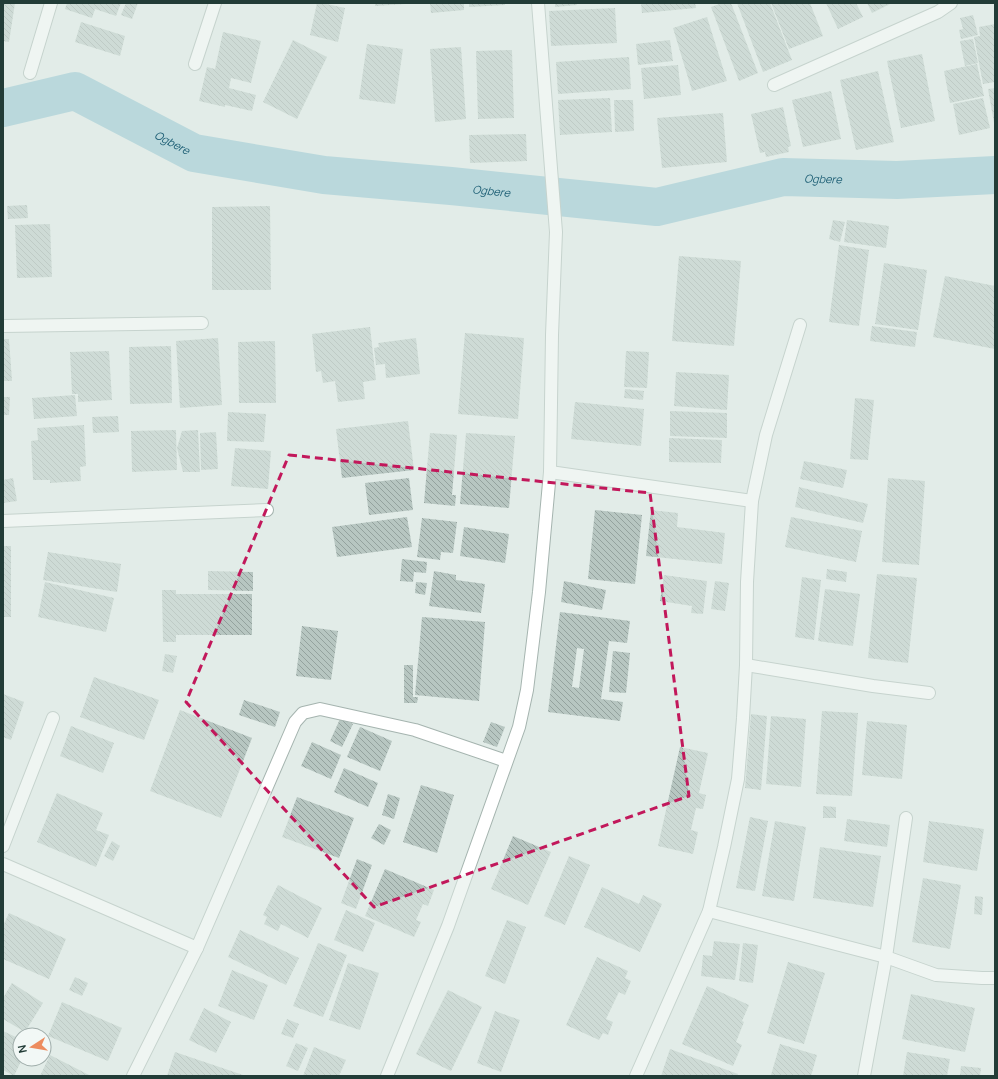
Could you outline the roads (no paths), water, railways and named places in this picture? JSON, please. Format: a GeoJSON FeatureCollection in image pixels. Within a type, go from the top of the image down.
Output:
{"type":"FeatureCollection","features":[{"type":"Feature","properties":{"kind":"street"},"geometry":{"type":"LineString","coordinates":[[30,73],[52,3]]}},
{"type":"Feature","properties":{"kind":"street"},"geometry":{"type":"LineString","coordinates":[[195,64],[215,3]]}},
{"type":"Feature","properties":{"kind":"street"},"geometry":{"type":"LineString","coordinates":[[387,1076],[448,926],[519,727],[527,690],[539,592],[550,472],[552,335],[556,232],[538,3]]}},
{"type":"Feature","properties":{"kind":"street"},"geometry":{"type":"LineString","coordinates":[[774,85],[938,12],[951,3]]}},
{"type":"Feature","properties":{"kind":"street"},"geometry":{"type":"LineString","coordinates":[[3,326],[202,323]]}},
{"type":"Feature","properties":{"kind":"street"},"geometry":{"type":"LineString","coordinates":[[636,1076],[708,911],[724,847],[738,779],[746,665],[747,582],[752,501],[766,435],[800,325]]}},
{"type":"Feature","properties":{"kind":"street"},"geometry":{"type":"LineString","coordinates":[[550,472],[752,501]]}},
{"type":"Feature","properties":{"kind":"street"},"geometry":{"type":"LineString","coordinates":[[3,521],[267,510]]}},
{"type":"Feature","properties":{"kind":"street"},"geometry":{"type":"LineString","coordinates":[[746,665],[873,686],[929,693]]}},
{"type":"Feature","properties":{"kind":"street"},"geometry":{"type":"LineString","coordinates":[[134,1076],[197,948],[295,722],[303,713],[320,709],[415,730],[506,761]]}},
{"type":"Feature","properties":{"kind":"street"},"geometry":{"type":"LineString","coordinates":[[3,846],[53,718]]}},
{"type":"Feature","properties":{"kind":"street"},"geometry":{"type":"LineString","coordinates":[[864,1076],[886,957],[906,818]]}},
{"type":"Feature","properties":{"kind":"street"},"geometry":{"type":"LineString","coordinates":[[3,864],[197,948]]}},
{"type":"Feature","properties":{"kind":"street"},"geometry":{"type":"LineString","coordinates":[[708,911],[886,957],[936,975],[995,978]]}},
{"type":"Feature","properties":{"kind":"waterway","name":"Ogbere"},"geometry":{"type":"LineString","coordinates":[[3,108],[75,91],[194,153],[324,175],[657,207],[783,177],[897,180],[995,175]]}}]}
